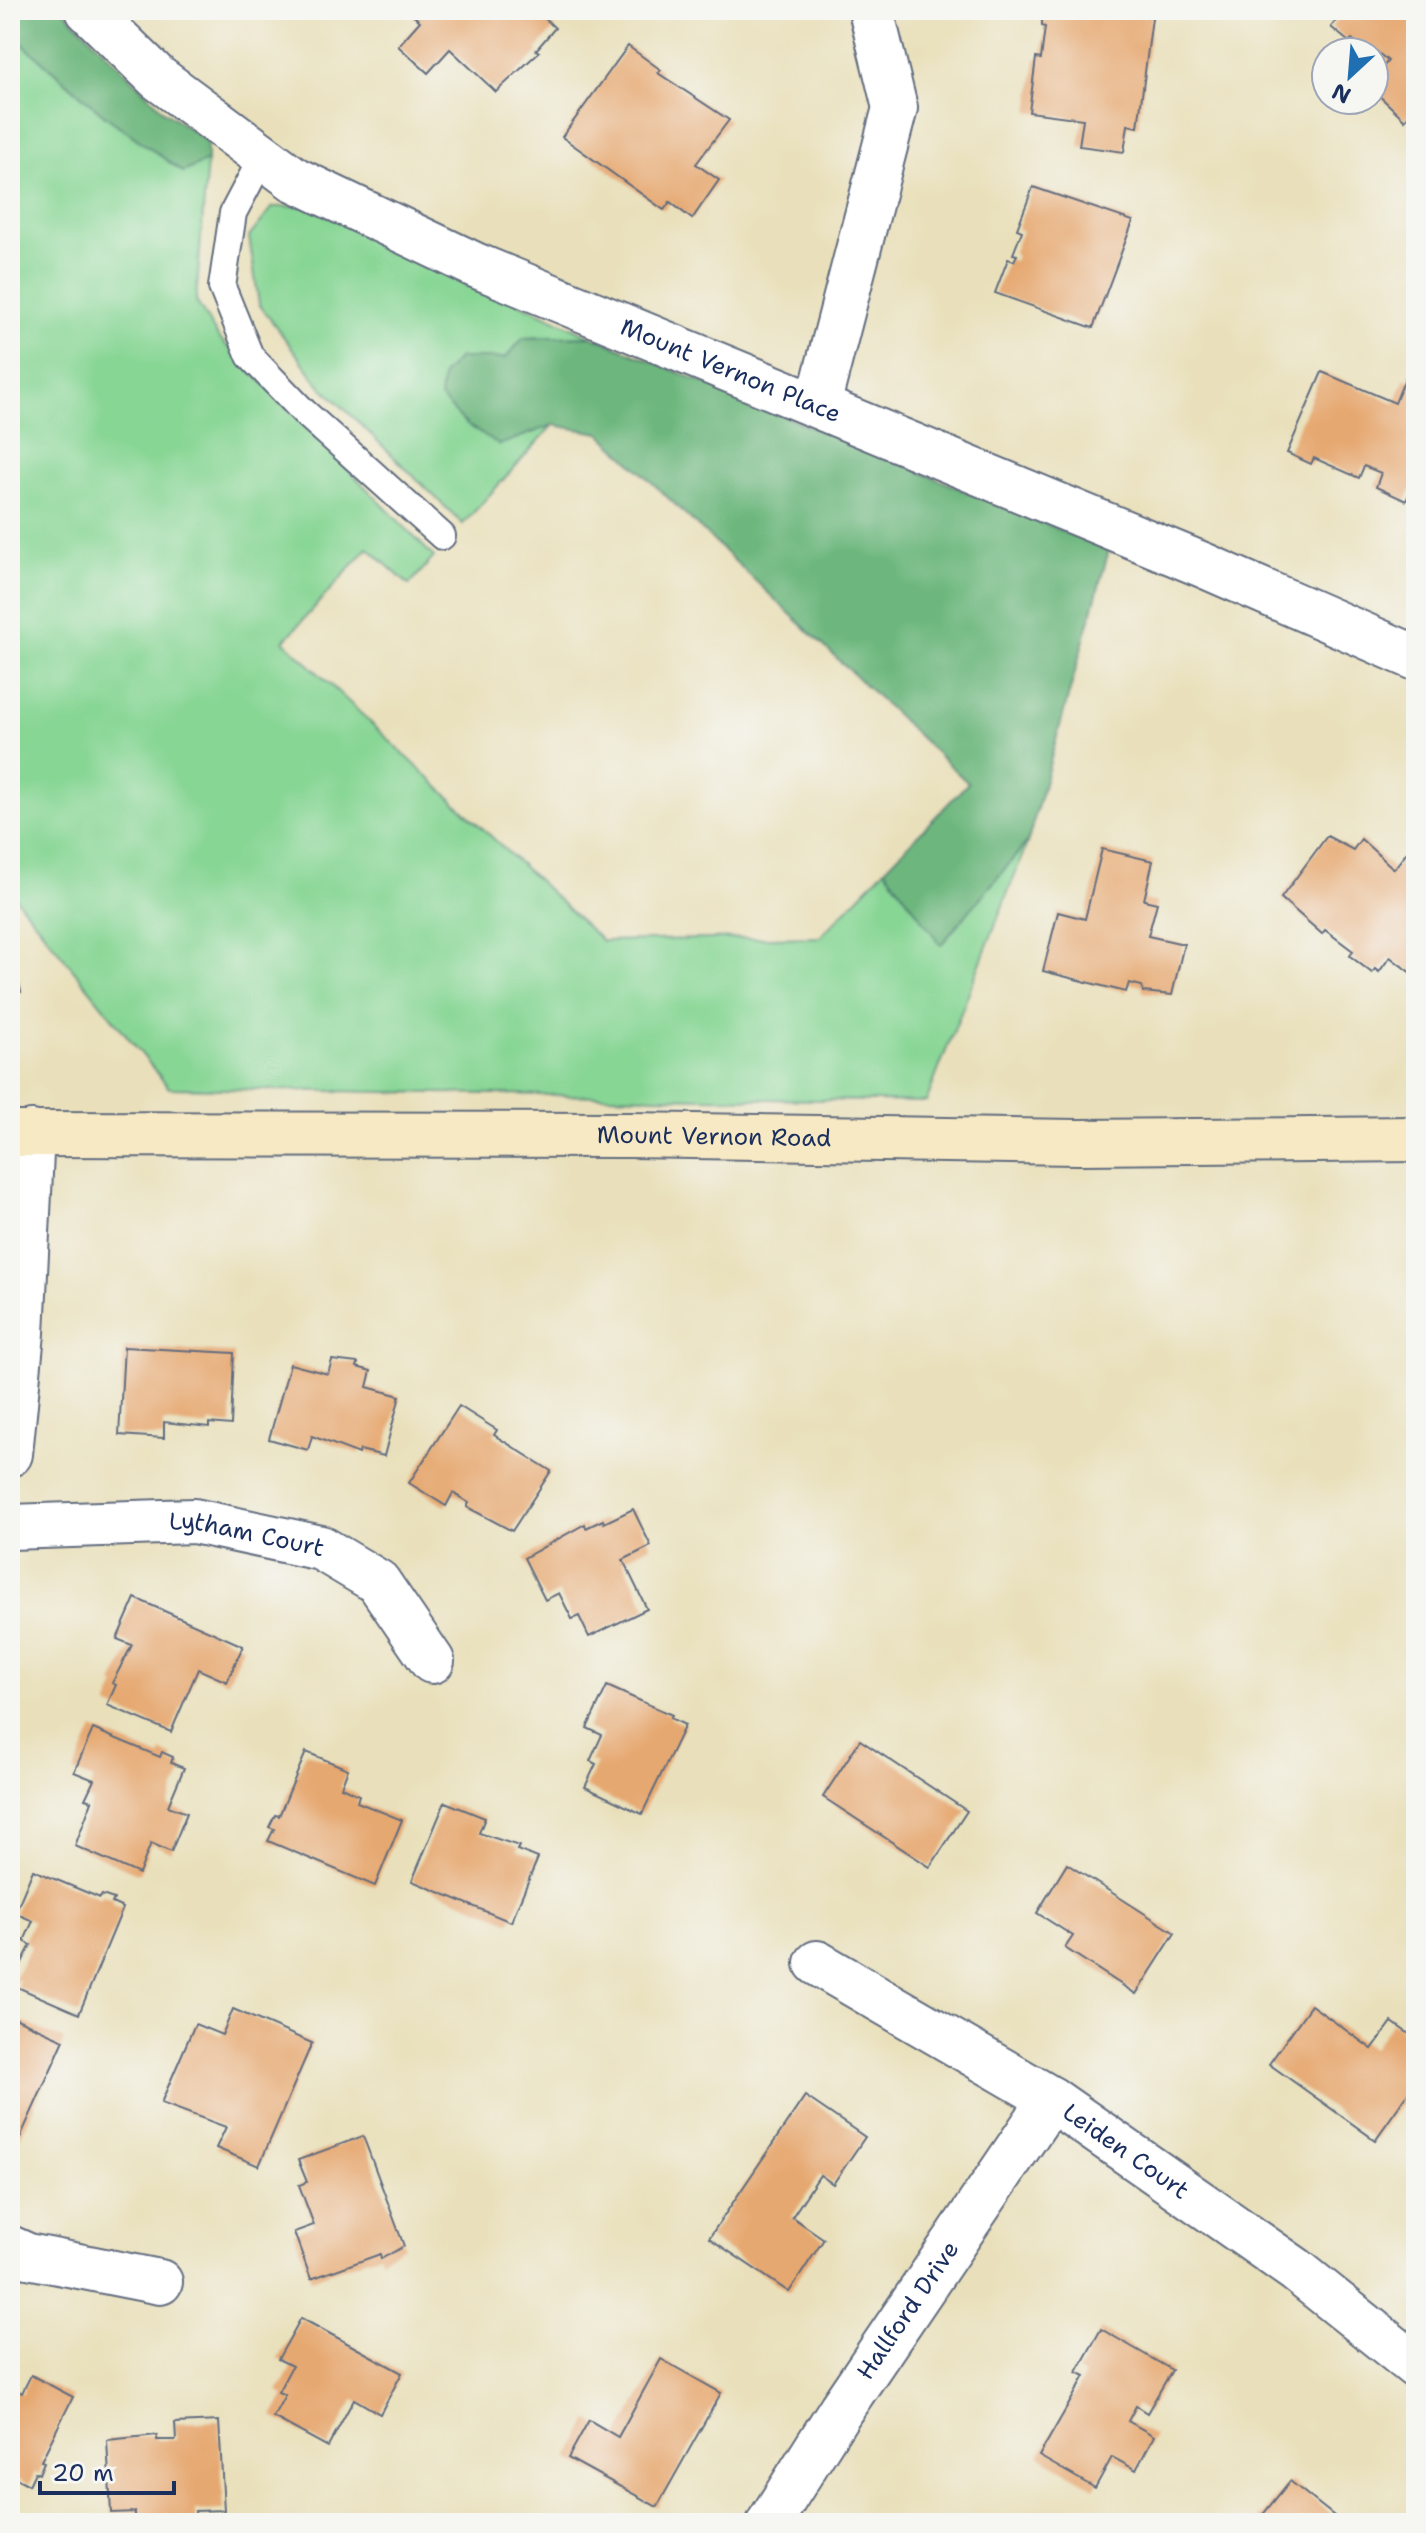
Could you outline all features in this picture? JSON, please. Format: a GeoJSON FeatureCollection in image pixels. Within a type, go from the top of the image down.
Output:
{"type":"FeatureCollection","features":[{"type":"Feature","properties":{"kind":"main road","name":"Mount Vernon Road"},"geometry":{"type":"LineString","coordinates":[[21,1133],[1079,1142],[1416,1139]]}},
{"type":"Feature","properties":{"kind":"street","name":"Mount Vernon Place"},"geometry":{"type":"LineString","coordinates":[[88,10],[158,78],[294,179],[475,265],[1240,580],[1416,658]]}},
{"type":"Feature","properties":{"kind":"street"},"geometry":{"type":"LineString","coordinates":[[818,405],[895,108],[871,10]]}},
{"type":"Feature","properties":{"kind":"street"},"geometry":{"type":"LineString","coordinates":[[10,1454],[22,1333],[21,1133]]}},
{"type":"Feature","properties":{"kind":"street","name":"Lytham Court"},"geometry":{"type":"LineString","coordinates":[[10,1527],[194,1521],[321,1548],[378,1582],[432,1661]]}},
{"type":"Feature","properties":{"kind":"street","name":"Leiden Court"},"geometry":{"type":"LineString","coordinates":[[817,1963],[1051,2099],[1296,2270],[1416,2366]]}},
{"type":"Feature","properties":{"kind":"street","name":"Hallford Drive"},"geometry":{"type":"LineString","coordinates":[[769,2523],[849,2396],[1051,2099]]}},
{"type":"Feature","properties":{"kind":"street"},"geometry":{"type":"LineString","coordinates":[[10,2248],[28,2256],[160,2282]]}},
{"type":"Feature","properties":{"kind":"lane"},"geometry":{"type":"LineString","coordinates":[[263,156],[233,213],[222,287],[250,356],[304,412],[442,536]]}},
{"type":"Feature","properties":{"kind":"green space"},"geometry":{"type":"Polygon","coordinates":[[[10,10],[63,10],[164,111],[207,141],[207,161],[183,172],[104,115],[10,33],[10,10]]]}},
{"type":"Feature","properties":{"kind":"green space"},"geometry":{"type":"Polygon","coordinates":[[[10,33],[104,115],[182,171],[207,161],[196,301],[218,337],[434,557],[409,585],[368,548],[284,641],[602,941],[820,937],[885,869],[941,944],[1028,841],[926,1102],[169,1088],[10,891],[10,33]]]}},
{"type":"Feature","properties":{"kind":"green space"},"geometry":{"type":"Polygon","coordinates":[[[307,206],[591,336],[523,338],[506,358],[460,358],[498,445],[553,425],[463,524],[320,385],[259,304],[249,237],[273,207],[307,206]]]}},
{"type":"Feature","properties":{"kind":"green space"},"geometry":{"type":"Polygon","coordinates":[[[591,336],[1109,550],[1028,841],[941,945],[885,869],[968,783],[600,433],[553,425],[499,445],[467,425],[440,397],[443,374],[459,358],[506,358],[523,338],[591,336]]]}},
{"type":"Feature","properties":{"kind":"building"},"geometry":{"type":"Polygon","coordinates":[[[407,10],[536,10],[555,28],[536,50],[539,52],[496,92],[450,49],[428,73],[398,46],[420,21],[407,10]]]}},
{"type":"Feature","properties":{"kind":"building"},"geometry":{"type":"Polygon","coordinates":[[[1042,10],[1153,10],[1138,127],[1128,125],[1124,152],[1079,146],[1083,119],[1029,112],[1036,58],[1041,59],[1045,27],[1042,26],[1042,10]]]}},
{"type":"Feature","properties":{"kind":"building"},"geometry":{"type":"Polygon","coordinates":[[[1334,10],[1416,10],[1416,107],[1405,120],[1390,106],[1390,36],[1342,36],[1331,27],[1339,17],[1334,10]]]}},
{"type":"Feature","properties":{"kind":"building"},"geometry":{"type":"Polygon","coordinates":[[[628,46],[661,70],[658,73],[729,120],[696,164],[719,180],[692,219],[670,202],[664,210],[562,137],[628,46]]]}},
{"type":"Feature","properties":{"kind":"building"},"geometry":{"type":"Polygon","coordinates":[[[1033,187],[1133,221],[1093,328],[995,293],[1008,259],[1014,261],[1017,255],[1013,254],[1022,231],[1017,229],[1033,187]]]}},
{"type":"Feature","properties":{"kind":"building"},"geometry":{"type":"Polygon","coordinates":[[[1322,372],[1395,403],[1405,378],[1416,383],[1416,479],[1406,501],[1376,487],[1381,473],[1364,466],[1359,478],[1314,458],[1311,464],[1287,453],[1322,372]]]}},
{"type":"Feature","properties":{"kind":"building"},"geometry":{"type":"Polygon","coordinates":[[[1327,836],[1353,850],[1361,839],[1394,869],[1406,853],[1416,860],[1416,967],[1411,973],[1390,957],[1379,972],[1375,969],[1372,973],[1350,956],[1353,951],[1325,930],[1322,934],[1281,898],[1327,836]]]}},
{"type":"Feature","properties":{"kind":"building"},"geometry":{"type":"Polygon","coordinates":[[[1102,849],[1153,861],[1144,900],[1157,903],[1148,936],[1184,944],[1172,995],[1143,992],[1142,986],[1129,983],[1126,992],[1043,971],[1058,912],[1085,919],[1102,849]]]}},
{"type":"Feature","properties":{"kind":"building"},"geometry":{"type":"Polygon","coordinates":[[[10,942],[21,992],[10,994],[10,942]]]}},
{"type":"Feature","properties":{"kind":"building"},"geometry":{"type":"Polygon","coordinates":[[[124,1347],[234,1353],[231,1425],[209,1423],[209,1427],[164,1422],[164,1438],[119,1435],[124,1347]]]}},
{"type":"Feature","properties":{"kind":"building"},"geometry":{"type":"Polygon","coordinates":[[[332,1360],[358,1363],[357,1367],[371,1371],[367,1387],[400,1396],[384,1456],[360,1450],[359,1454],[312,1436],[308,1450],[269,1439],[290,1364],[328,1374],[332,1360]]]}},
{"type":"Feature","properties":{"kind":"building"},"geometry":{"type":"Polygon","coordinates":[[[459,1406],[497,1430],[494,1435],[551,1471],[512,1531],[467,1507],[469,1503],[453,1493],[446,1506],[409,1483],[459,1406]]]}},
{"type":"Feature","properties":{"kind":"building"},"geometry":{"type":"Polygon","coordinates":[[[633,1509],[651,1546],[623,1560],[647,1609],[589,1637],[579,1616],[572,1619],[559,1593],[545,1600],[524,1558],[585,1524],[586,1528],[603,1520],[604,1523],[633,1509]]]}},
{"type":"Feature","properties":{"kind":"building"},"geometry":{"type":"Polygon","coordinates":[[[135,1598],[243,1646],[227,1682],[198,1669],[171,1732],[107,1705],[116,1685],[112,1683],[132,1645],[117,1639],[135,1598]]]}},
{"type":"Feature","properties":{"kind":"building"},"geometry":{"type":"Polygon","coordinates":[[[607,1686],[672,1715],[670,1718],[685,1725],[642,1814],[585,1787],[596,1764],[590,1761],[602,1735],[587,1728],[607,1686]]]}},
{"type":"Feature","properties":{"kind":"building"},"geometry":{"type":"Polygon","coordinates":[[[93,1729],[160,1757],[162,1752],[173,1757],[171,1763],[184,1768],[168,1806],[187,1813],[171,1852],[151,1843],[139,1874],[75,1846],[92,1801],[85,1799],[94,1780],[74,1772],[93,1729]]]}},
{"type":"Feature","properties":{"kind":"building"},"geometry":{"type":"Polygon","coordinates":[[[860,1740],[967,1811],[930,1867],[823,1797],[860,1740]]]}},
{"type":"Feature","properties":{"kind":"building"},"geometry":{"type":"Polygon","coordinates":[[[306,1752],[348,1769],[341,1787],[359,1795],[357,1802],[402,1820],[375,1886],[268,1841],[274,1829],[269,1827],[275,1815],[279,1816],[306,1752]]]}},
{"type":"Feature","properties":{"kind":"building"},"geometry":{"type":"Polygon","coordinates":[[[445,1802],[485,1818],[479,1833],[519,1846],[517,1850],[538,1858],[511,1922],[412,1881],[445,1802]]]}},
{"type":"Feature","properties":{"kind":"building"},"geometry":{"type":"Polygon","coordinates":[[[1067,1864],[1175,1933],[1136,1994],[1065,1948],[1073,1936],[1037,1913],[1067,1864]]]}},
{"type":"Feature","properties":{"kind":"building"},"geometry":{"type":"Polygon","coordinates":[[[33,1870],[100,1898],[102,1895],[114,1899],[112,1903],[123,1908],[79,2014],[17,1987],[19,1980],[14,1978],[31,1945],[24,1941],[33,1921],[15,1913],[33,1870]]]}},
{"type":"Feature","properties":{"kind":"building"},"geometry":{"type":"Polygon","coordinates":[[[1311,2005],[1372,2049],[1392,2022],[1416,2039],[1416,2082],[1375,2140],[1269,2064],[1311,2005]]]}},
{"type":"Feature","properties":{"kind":"building"},"geometry":{"type":"Polygon","coordinates":[[[233,2009],[312,2043],[259,2166],[216,2148],[226,2127],[161,2103],[195,2024],[222,2035],[233,2009]]]}},
{"type":"Feature","properties":{"kind":"building"},"geometry":{"type":"Polygon","coordinates":[[[10,2016],[64,2040],[19,2140],[10,2136],[10,2016]]]}},
{"type":"Feature","properties":{"kind":"building"},"geometry":{"type":"Polygon","coordinates":[[[805,2096],[865,2137],[833,2184],[820,2175],[792,2217],[824,2239],[789,2292],[709,2238],[805,2096]]]}},
{"type":"Feature","properties":{"kind":"building"},"geometry":{"type":"Polygon","coordinates":[[[363,2136],[404,2246],[381,2259],[380,2254],[311,2279],[294,2232],[314,2225],[299,2185],[307,2182],[298,2160],[363,2136]]]}},
{"type":"Feature","properties":{"kind":"building"},"geometry":{"type":"Polygon","coordinates":[[[301,2318],[402,2373],[380,2414],[354,2399],[328,2447],[273,2417],[285,2395],[278,2392],[292,2366],[278,2359],[301,2318]]]}},
{"type":"Feature","properties":{"kind":"building"},"geometry":{"type":"Polygon","coordinates":[[[1101,2329],[1172,2370],[1147,2413],[1136,2406],[1128,2421],[1154,2436],[1136,2470],[1112,2457],[1095,2488],[1039,2456],[1085,2376],[1077,2372],[1101,2329]]]}},
{"type":"Feature","properties":{"kind":"building"},"geometry":{"type":"Polygon","coordinates":[[[661,2359],[721,2393],[657,2507],[568,2458],[589,2420],[618,2437],[661,2359]]]}},
{"type":"Feature","properties":{"kind":"building"},"geometry":{"type":"Polygon","coordinates":[[[31,2375],[73,2397],[41,2461],[44,2462],[39,2474],[35,2472],[29,2485],[10,2475],[10,2387],[22,2393],[31,2375]]]}},
{"type":"Feature","properties":{"kind":"building"},"geometry":{"type":"Polygon","coordinates":[[[219,2421],[224,2510],[195,2511],[196,2523],[135,2523],[135,2512],[111,2513],[107,2440],[157,2435],[157,2440],[176,2440],[175,2423],[219,2421]]]}},
{"type":"Feature","properties":{"kind":"building"},"geometry":{"type":"Polygon","coordinates":[[[1290,2481],[1343,2523],[1256,2523],[1290,2481]]]}}]}
